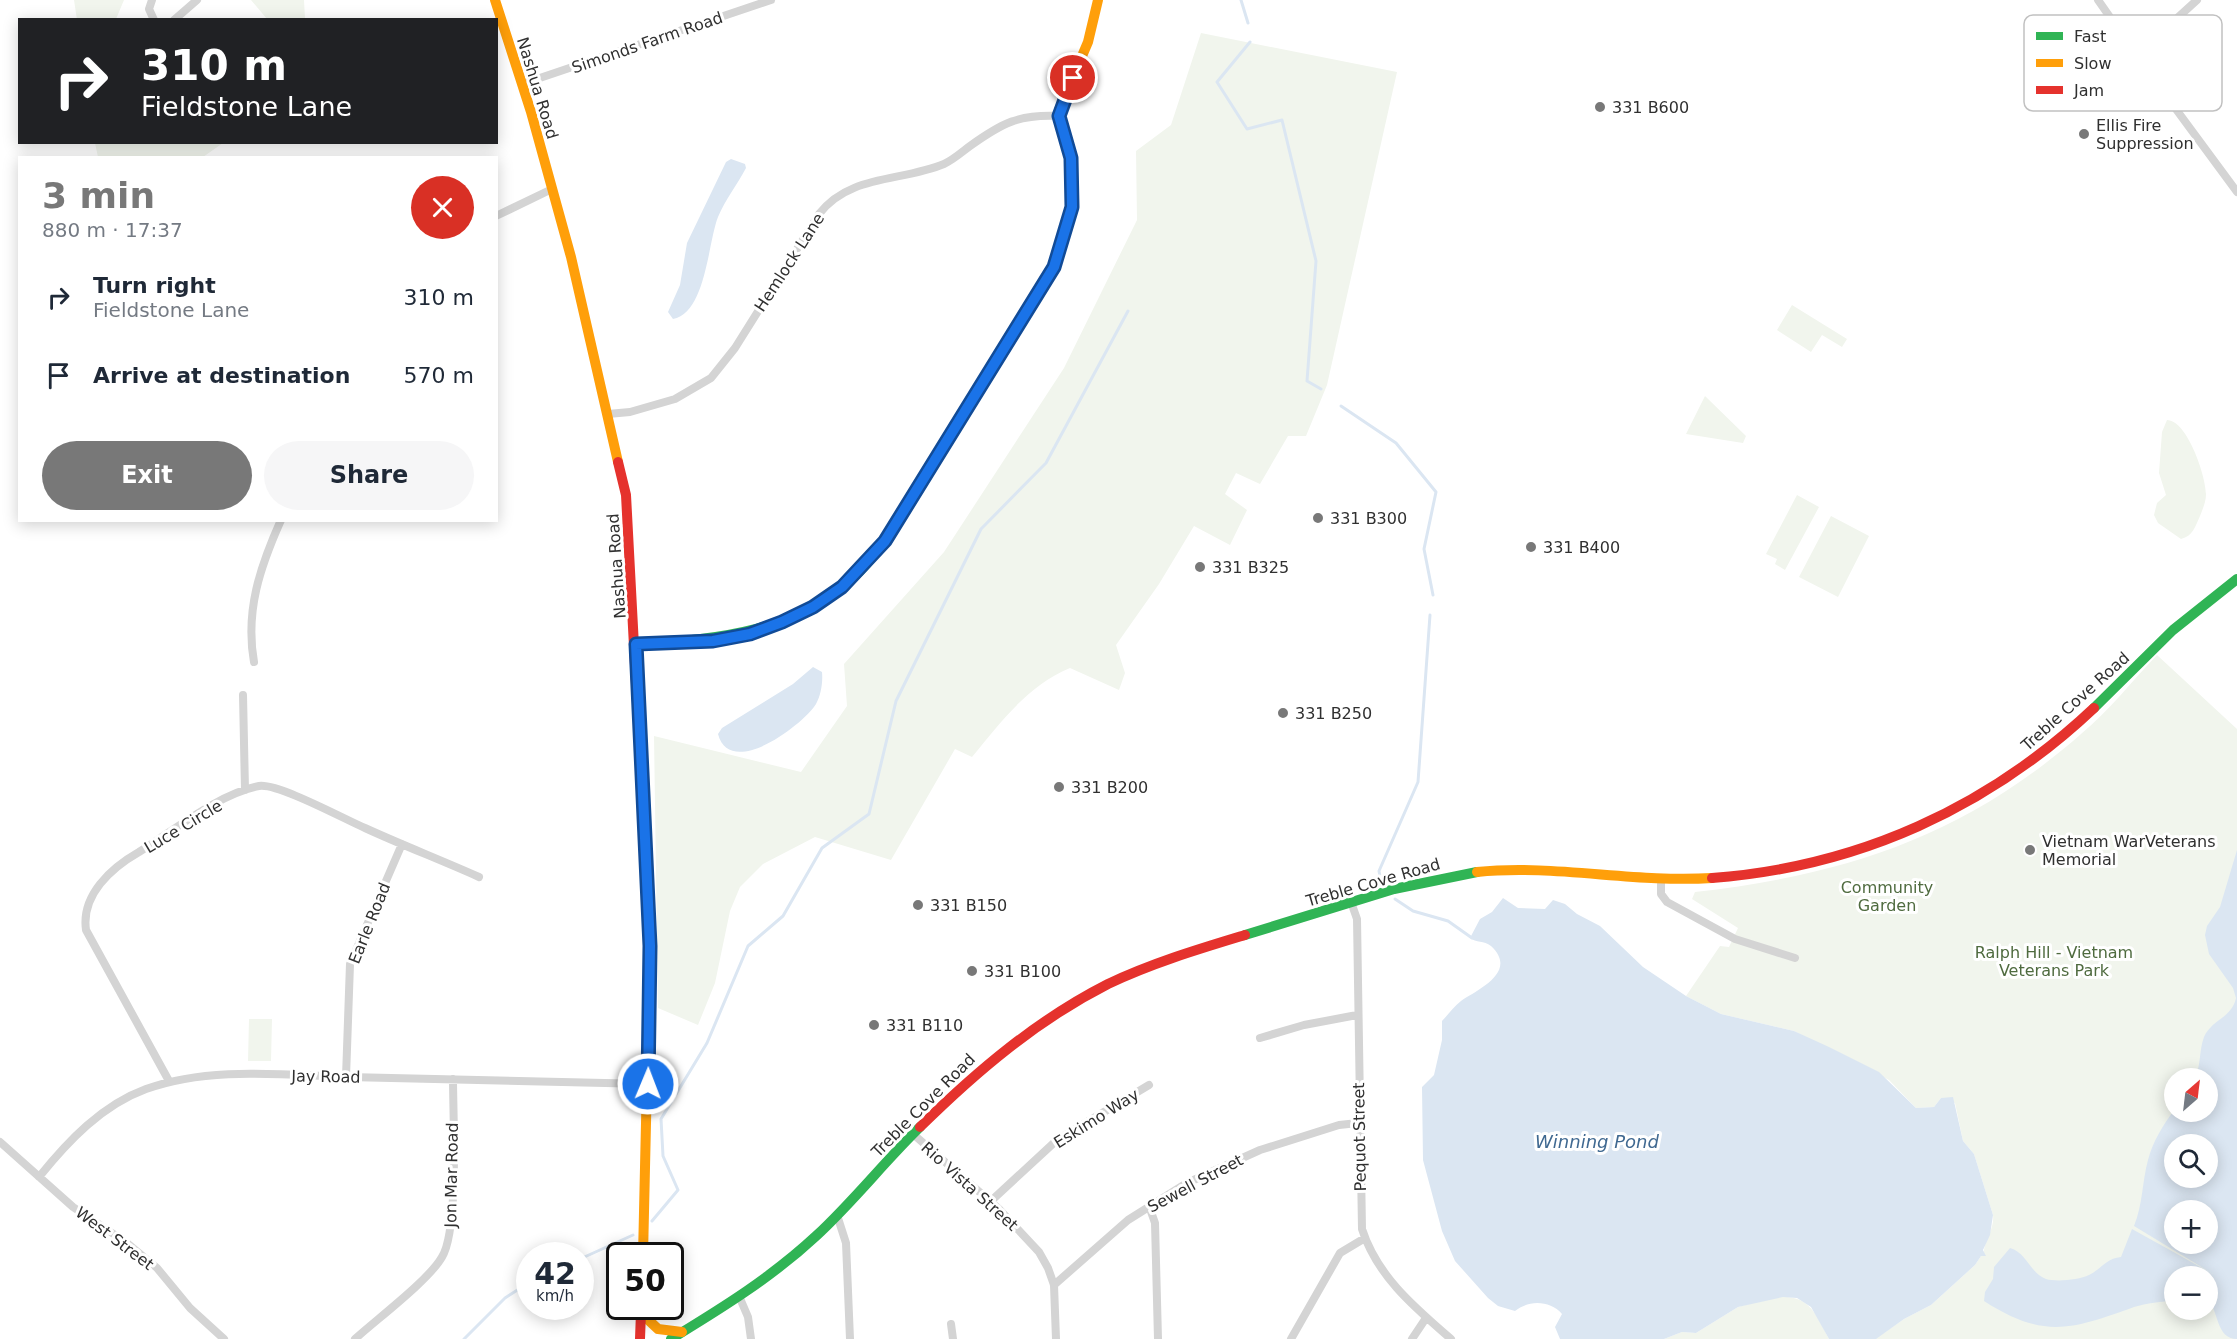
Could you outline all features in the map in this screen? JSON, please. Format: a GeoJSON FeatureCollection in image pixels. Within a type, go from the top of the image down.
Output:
{"type":"FeatureCollection","features":[{"type":"Feature","properties":{"kind":"main road","name":"Nashua Road"},"geometry":{"type":"LineString","coordinates":[[495,0],[552,189],[608,414],[628,507],[650,946],[643,1242]]}},
{"type":"Feature","properties":{"kind":"main road"},"geometry":{"type":"LineString","coordinates":[[636,644],[713,641],[766,628],[798,615],[828,597],[875,554],[1032,306],[1054,267],[1068,227],[1072,198],[1071,158],[1059,116],[1063,100],[1088,42],[1098,0]]}},
{"type":"Feature","properties":{"kind":"main road","name":"Treble Cove Road"},"geometry":{"type":"LineString","coordinates":[[671,1339],[739,1296],[792,1258],[968,1080],[1008,1046],[1053,1016],[1102,988],[1165,961],[1431,879],[1502,870],[1662,879],[1728,877],[1810,863],[1886,840],[1965,804],[2009,777],[2054,743],[2180,623],[2237,579]]}},
{"type":"Feature","properties":{"kind":"main road"},"geometry":{"type":"LineString","coordinates":[[640,1339],[641,1320]]}},
{"type":"Feature","properties":{"kind":"main road"},"geometry":{"type":"LineString","coordinates":[[648,1320],[655,1329],[663,1332],[682,1332]]}},
{"type":"Feature","properties":{"kind":"street"},"geometry":{"type":"LineString","coordinates":[[152,0],[149,9],[153,18]]}},
{"type":"Feature","properties":{"kind":"street"},"geometry":{"type":"LineString","coordinates":[[176,18],[197,0]]}},
{"type":"Feature","properties":{"kind":"street","name":"Simonds Farm Road"},"geometry":{"type":"LineString","coordinates":[[522,84],[771,0]]}},
{"type":"Feature","properties":{"kind":"street"},"geometry":{"type":"LineString","coordinates":[[2098,0],[2108,15]]}},
{"type":"Feature","properties":{"kind":"street"},"geometry":{"type":"LineString","coordinates":[[2181,15],[2197,0]]}},
{"type":"Feature","properties":{"kind":"street"},"geometry":{"type":"LineString","coordinates":[[2177,111],[2237,192]]}},
{"type":"Feature","properties":{"kind":"street","name":"Hemlock Lane"},"geometry":{"type":"LineString","coordinates":[[608,414],[630,412],[675,399],[711,378],[735,348],[819,214],[829,201],[843,191],[945,164],[1009,120],[1059,116]]}},
{"type":"Feature","properties":{"kind":"street"},"geometry":{"type":"LineString","coordinates":[[498,215],[552,189]]}},
{"type":"Feature","properties":{"kind":"street"},"geometry":{"type":"LineString","coordinates":[[254,662],[250,640],[253,600],[262,565],[279,522]]}},
{"type":"Feature","properties":{"kind":"street"},"geometry":{"type":"LineString","coordinates":[[243,695],[245,790]]}},
{"type":"Feature","properties":{"kind":"street","name":"Luce Circle"},"geometry":{"type":"LineString","coordinates":[[169,1082],[86,930],[84,917],[93,894],[106,876],[123,861],[245,790],[262,786],[303,799],[478,877]]}},
{"type":"Feature","properties":{"kind":"street","name":"Earle Road"},"geometry":{"type":"LineString","coordinates":[[346,1077],[350,964],[402,844]]}},
{"type":"Feature","properties":{"kind":"street"},"geometry":{"type":"LineString","coordinates":[[1662,879],[1661,894],[1667,902],[1735,939],[1795,958]]}},
{"type":"Feature","properties":{"kind":"street","name":"Pequot Street"},"geometry":{"type":"LineString","coordinates":[[1351,903],[1357,919],[1360,1209],[1365,1238],[1384,1274],[1451,1339]]}},
{"type":"Feature","properties":{"kind":"street"},"geometry":{"type":"LineString","coordinates":[[1260,1038],[1304,1025],[1357,1015]]}},
{"type":"Feature","properties":{"kind":"street","name":"Jay Road"},"geometry":{"type":"LineString","coordinates":[[39,1177],[64,1146],[101,1114],[144,1090],[190,1077],[237,1075],[648,1084]]}},
{"type":"Feature","properties":{"kind":"street","name":"Jon Mar Road"},"geometry":{"type":"LineString","coordinates":[[355,1339],[433,1270],[447,1249],[452,1219],[453,1079]]}},
{"type":"Feature","properties":{"kind":"street","name":"Eskimo Way"},"geometry":{"type":"LineString","coordinates":[[991,1201],[1057,1140],[1149,1085]]}},
{"type":"Feature","properties":{"kind":"street","name":"Sewell Street"},"geometry":{"type":"LineString","coordinates":[[1054,1285],[1119,1228],[1149,1206],[1206,1173],[1254,1152],[1339,1125],[1358,1124]]}},
{"type":"Feature","properties":{"kind":"street","name":"Rio Vista Street"},"geometry":{"type":"LineString","coordinates":[[913,1134],[991,1201],[1039,1252],[1054,1285],[1056,1339]]}},
{"type":"Feature","properties":{"kind":"street","name":"West Street"},"geometry":{"type":"LineString","coordinates":[[0,1142],[39,1177],[157,1268],[190,1308],[224,1339]]}},
{"type":"Feature","properties":{"kind":"street"},"geometry":{"type":"LineString","coordinates":[[1149,1206],[1155,1223],[1158,1339]]}},
{"type":"Feature","properties":{"kind":"street"},"geometry":{"type":"LineString","coordinates":[[837,1215],[846,1243],[850,1339]]}},
{"type":"Feature","properties":{"kind":"street"},"geometry":{"type":"LineString","coordinates":[[1291,1339],[1340,1253],[1365,1238]]}},
{"type":"Feature","properties":{"kind":"street"},"geometry":{"type":"LineString","coordinates":[[739,1296],[748,1317],[751,1339]]}},
{"type":"Feature","properties":{"kind":"street"},"geometry":{"type":"LineString","coordinates":[[1412,1339],[1426,1317]]}},
{"type":"Feature","properties":{"kind":"street"},"geometry":{"type":"LineString","coordinates":[[951,1324],[953,1339]]}},
{"type":"Feature","properties":{"kind":"green space"},"geometry":{"type":"Polygon","coordinates":[[[74,0],[124,0],[116,18],[77,18],[74,0]]]}},
{"type":"Feature","properties":{"kind":"green space"},"geometry":{"type":"Polygon","coordinates":[[[251,0],[304,0],[305,18],[266,18],[251,0]]]}},
{"type":"Feature","properties":{"kind":"green space"},"geometry":{"type":"Polygon","coordinates":[[[1201,33],[1397,72],[1327,385],[1306,436],[1288,436],[1260,484],[1236,473],[1225,494],[1247,510],[1230,545],[1194,526],[1159,584],[1116,645],[1125,673],[1119,690],[1070,668],[1028,695],[993,731],[972,757],[955,749],[891,860],[815,837],[763,864],[740,887],[730,911],[715,983],[698,1025],[658,1008],[654,736],[801,772],[847,706],[844,664],[944,552],[1064,368],[1137,220],[1136,151],[1171,125],[1201,33]]]}},
{"type":"Feature","properties":{"kind":"green space"},"geometry":{"type":"Polygon","coordinates":[[[95,144],[222,144],[204,156],[98,156],[95,144]]]}},
{"type":"Feature","properties":{"kind":"green space"},"geometry":{"type":"Polygon","coordinates":[[[1792,305],[1847,339],[1842,347],[1822,335],[1811,352],[1777,330],[1792,305]]]}},
{"type":"Feature","properties":{"kind":"green space"},"geometry":{"type":"Polygon","coordinates":[[[1705,396],[1746,436],[1743,443],[1686,434],[1705,396]]]}},
{"type":"Feature","properties":{"kind":"green space"},"geometry":{"type":"Polygon","coordinates":[[[2167,420],[2174,422],[2182,429],[2194,450],[2203,475],[2206,494],[2197,524],[2191,533],[2181,539],[2158,523],[2154,515],[2157,503],[2166,495],[2159,473],[2162,432],[2167,420]]]}},
{"type":"Feature","properties":{"kind":"green space"},"geometry":{"type":"Polygon","coordinates":[[[1797,495],[1819,507],[1785,570],[1775,564],[1777,559],[1766,554],[1797,495]]]}},
{"type":"Feature","properties":{"kind":"green space"},"geometry":{"type":"Polygon","coordinates":[[[1831,516],[1869,536],[1838,597],[1799,577],[1831,516]]]}},
{"type":"Feature","properties":{"kind":"green space","name":"Ralph Hill - Vietnam Veterans Park"},"geometry":{"type":"Polygon","coordinates":[[[2157,655],[2237,729],[2237,1339],[1875,1339],[1904,1319],[1931,1305],[1975,1265],[1981,1256],[1984,1256],[1993,1215],[1974,1154],[1963,1141],[1955,1103],[1941,1098],[1934,1107],[1916,1108],[1889,1080],[1794,1031],[1721,1014],[1686,996],[1720,946],[1729,947],[1738,928],[1692,899],[1695,892],[1750,885],[1853,861],[1901,845],[1948,824],[1993,799],[2037,769],[2111,706],[2157,655]]]}},
{"type":"Feature","properties":{"kind":"green space"},"geometry":{"type":"Polygon","coordinates":[[[249,1019],[272,1019],[271,1061],[248,1061],[249,1019]]]}},
{"type":"Feature","properties":{"kind":"green space"},"geometry":{"type":"Polygon","coordinates":[[[1775,1297],[1796,1298],[1810,1307],[1829,1339],[1664,1339],[1682,1332],[1696,1333],[1738,1307],[1775,1297]]]}},
{"type":"Feature","properties":{"kind":"water"},"geometry":{"type":"Polygon","coordinates":[[[731,159],[745,164],[746,168],[718,217],[704,275],[693,304],[684,314],[673,319],[668,312],[680,285],[687,243],[726,162],[731,159]]]}},
{"type":"Feature","properties":{"kind":"water"},"geometry":{"type":"Polygon","coordinates":[[[813,667],[822,672],[820,693],[816,704],[797,724],[767,744],[751,750],[737,752],[725,747],[718,734],[722,728],[793,684],[813,667]]]}},
{"type":"Feature","properties":{"kind":"water"},"geometry":{"type":"Polygon","coordinates":[[[2237,850],[2237,1339],[2225,1334],[2218,1320],[2218,1266],[2200,1266],[2180,1254],[2218,1254],[2218,1200],[2164,1200],[2164,1244],[2134,1226],[2150,1153],[2165,1122],[2218,1122],[2218,1068],[2198,1068],[2204,1037],[2212,1026],[2230,1010],[2236,998],[2233,988],[2209,954],[2205,935],[2207,926],[2220,907],[2237,850]]]}},
{"type":"Feature","properties":{"kind":"water","name":"Winning Pond"},"geometry":{"type":"Polygon","coordinates":[[[1503,898],[1518,908],[1545,909],[1553,900],[1565,904],[1577,914],[1600,926],[1643,967],[1686,996],[1721,1014],[1794,1031],[1829,1047],[1879,1072],[1916,1108],[1934,1107],[1941,1098],[1953,1097],[1963,1141],[1974,1154],[1993,1215],[1990,1235],[1983,1250],[1986,1256],[1981,1256],[1975,1265],[1931,1305],[1904,1319],[1876,1339],[1829,1339],[1811,1307],[1797,1298],[1783,1297],[1738,1307],[1696,1333],[1682,1332],[1664,1339],[1560,1339],[1555,1327],[1562,1314],[1557,1309],[1539,1303],[1520,1307],[1515,1311],[1498,1306],[1455,1261],[1442,1231],[1423,1160],[1422,1087],[1434,1075],[1442,1040],[1442,1021],[1458,1003],[1485,986],[1498,972],[1500,964],[1498,955],[1491,946],[1470,938],[1480,919],[1492,912],[1503,898]]]}},
{"type":"Feature","properties":{"kind":"water"},"geometry":{"type":"Polygon","coordinates":[[[2132,1229],[2164,1247],[2164,1254],[2177,1254],[2199,1266],[2164,1266],[2164,1302],[2139,1306],[2092,1321],[2058,1327],[2041,1326],[2023,1321],[1984,1301],[1985,1292],[1993,1279],[1994,1267],[2010,1248],[2021,1254],[2041,1276],[2056,1280],[2085,1277],[2108,1262],[2121,1257],[2132,1229]]]}},
{"type":"Feature","properties":{"kind":"waterway"},"geometry":{"type":"LineString","coordinates":[[1241,0],[1248,23]]}},
{"type":"Feature","properties":{"kind":"waterway"},"geometry":{"type":"LineString","coordinates":[[1250,42],[1217,82],[1247,129],[1282,120],[1316,261],[1307,381],[1321,389]]}},
{"type":"Feature","properties":{"kind":"waterway"},"geometry":{"type":"LineString","coordinates":[[652,1221],[678,1190],[663,1156],[661,1119],[707,1043],[748,946],[783,916],[822,848],[869,814],[896,701],[981,529],[1046,463],[1128,311]]}},
{"type":"Feature","properties":{"kind":"waterway"},"geometry":{"type":"LineString","coordinates":[[1341,406],[1396,443],[1436,492],[1424,549],[1433,595]]}},
{"type":"Feature","properties":{"kind":"waterway"},"geometry":{"type":"LineString","coordinates":[[1381,881],[1379,871],[1418,782],[1430,615]]}},
{"type":"Feature","properties":{"kind":"waterway"},"geometry":{"type":"LineString","coordinates":[[1395,899],[1413,911],[1448,921],[1472,938]]}},
{"type":"Feature","properties":{"kind":"waterway"},"geometry":{"type":"LineString","coordinates":[[594,1253],[633,1235]]}},
{"type":"Feature","properties":{"kind":"waterway"},"geometry":{"type":"LineString","coordinates":[[464,1339],[505,1298],[516,1291]]}},
{"type":"Feature","properties":{"kind":"traffic: fast"},"geometry":{"type":"LineString","coordinates":[[636,644],[727,635],[785,620],[812,608],[837,591],[870,560],[897,523],[928,472]]}},
{"type":"Feature","properties":{"kind":"traffic: fast"},"geometry":{"type":"LineString","coordinates":[[2094,708],[2173,630],[2237,579]]}},
{"type":"Feature","properties":{"kind":"traffic: fast"},"geometry":{"type":"LineString","coordinates":[[1245,935],[1394,889],[1477,872]]}},
{"type":"Feature","properties":{"kind":"traffic: fast"},"geometry":{"type":"LineString","coordinates":[[671,1339],[746,1291],[799,1251],[843,1210],[920,1127]]}},
{"type":"Feature","properties":{"kind":"traffic: slow"},"geometry":{"type":"LineString","coordinates":[[495,0],[531,112],[571,257],[618,462]]}},
{"type":"Feature","properties":{"kind":"traffic: slow"},"geometry":{"type":"LineString","coordinates":[[928,472],[1054,267],[1068,227],[1073,198],[1071,158],[1059,123],[1059,110],[1088,42],[1098,0]]}},
{"type":"Feature","properties":{"kind":"traffic: slow"},"geometry":{"type":"LineString","coordinates":[[643,1242],[650,946],[645,854]]}},
{"type":"Feature","properties":{"kind":"traffic: slow"},"geometry":{"type":"LineString","coordinates":[[1477,872],[1536,870],[1653,878],[1712,878]]}},
{"type":"Feature","properties":{"kind":"traffic: slow"},"geometry":{"type":"LineString","coordinates":[[648,1320],[658,1329],[682,1332]]}},
{"type":"Feature","properties":{"kind":"traffic: jam"},"geometry":{"type":"LineString","coordinates":[[618,462],[626,495],[645,854]]}},
{"type":"Feature","properties":{"kind":"traffic: jam"},"geometry":{"type":"LineString","coordinates":[[1712,878],[1766,872],[1818,861],[1869,846],[1918,826],[1965,803],[2010,775],[2053,744],[2094,708]]}},
{"type":"Feature","properties":{"kind":"traffic: jam"},"geometry":{"type":"LineString","coordinates":[[920,1127],[963,1086],[1009,1048],[1032,1030],[1082,998],[1142,969],[1245,935]]}},
{"type":"Feature","properties":{"kind":"traffic: jam"},"geometry":{"type":"LineString","coordinates":[[640,1339],[641,1320]]}},
{"type":"Feature","properties":{"kind":"place","name":"331 B600"},"geometry":{"type":"Point","coordinates":[1600,107]}},
{"type":"Feature","properties":{"kind":"place","name":"Ellis Fire Suppression"},"geometry":{"type":"Point","coordinates":[2084,134]}},
{"type":"Feature","properties":{"kind":"place","name":"331 B300"},"geometry":{"type":"Point","coordinates":[1318,518]}},
{"type":"Feature","properties":{"kind":"place","name":"331 B400"},"geometry":{"type":"Point","coordinates":[1531,547]}},
{"type":"Feature","properties":{"kind":"place","name":"331 B325"},"geometry":{"type":"Point","coordinates":[1200,567]}},
{"type":"Feature","properties":{"kind":"place","name":"331 B250"},"geometry":{"type":"Point","coordinates":[1283,713]}},
{"type":"Feature","properties":{"kind":"place","name":"331 B200"},"geometry":{"type":"Point","coordinates":[1059,787]}},
{"type":"Feature","properties":{"kind":"place","name":"Vietnam WarVeterans Memorial"},"geometry":{"type":"Point","coordinates":[2030,850]}},
{"type":"Feature","properties":{"kind":"place","name":"331 B150"},"geometry":{"type":"Point","coordinates":[918,905]}},
{"type":"Feature","properties":{"kind":"place","name":"331 B100"},"geometry":{"type":"Point","coordinates":[972,971]}},
{"type":"Feature","properties":{"kind":"place","name":"331 B110"},"geometry":{"type":"Point","coordinates":[874,1025]}},
{"type":"Feature","properties":{"kind":"route"},"geometry":{"type":"LineString","coordinates":[[648,1084],[650,946],[636,644],[713,641],[750,634],[782,622],[813,607],[842,587],[875,554],[1032,306],[1054,267],[1068,227],[1072,207],[1071,158],[1059,123],[1059,110],[1073,78]]}},
{"type":"Feature","properties":{"kind":"park label","name":"Community Garden"},"geometry":{"type":"Point","coordinates":[1887,896]}}]}
